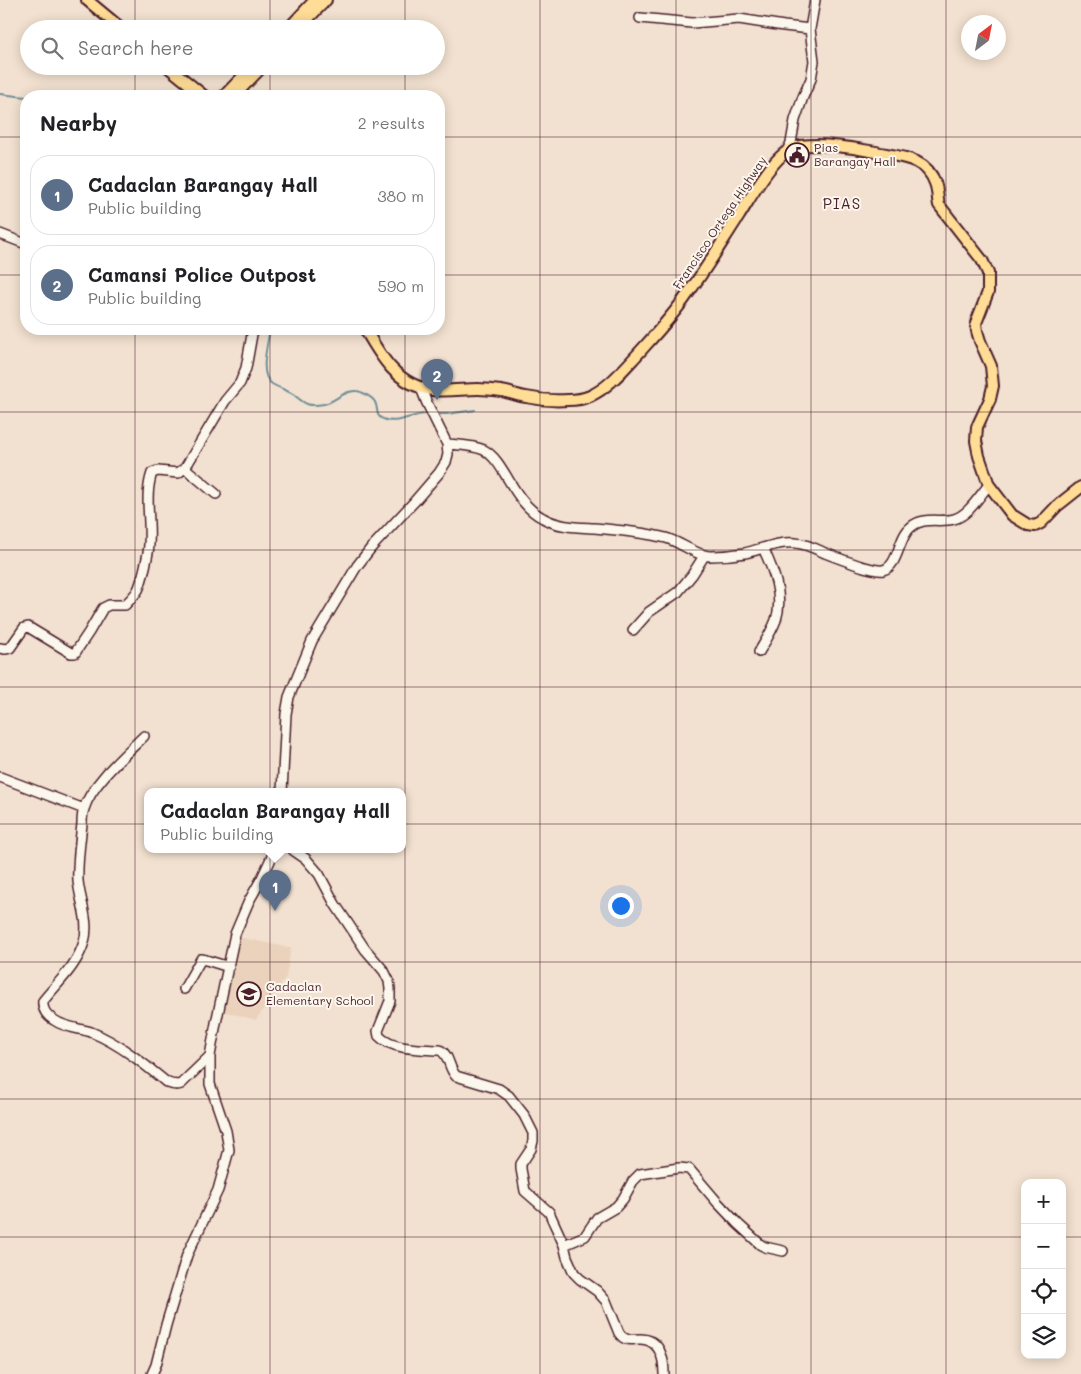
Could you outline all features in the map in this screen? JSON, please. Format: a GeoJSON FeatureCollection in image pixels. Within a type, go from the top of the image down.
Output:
{"type":"FeatureCollection","features":[{"type":"Feature","properties":{"kind":"main road"},"geometry":{"type":"LineString","coordinates":[[87,0],[111,20]]}},
{"type":"Feature","properties":{"kind":"main road"},"geometry":{"type":"LineString","coordinates":[[296,20],[315,0]]}},
{"type":"Feature","properties":{"kind":"main road"},"geometry":{"type":"LineString","coordinates":[[307,20],[326,0]]}},
{"type":"Feature","properties":{"kind":"main road"},"geometry":{"type":"LineString","coordinates":[[178,75],[197,90]]}},
{"type":"Feature","properties":{"kind":"main road"},"geometry":{"type":"LineString","coordinates":[[230,90],[244,75]]}},
{"type":"Feature","properties":{"kind":"main road"},"geometry":{"type":"LineString","coordinates":[[240,90],[254,75]]}},
{"type":"Feature","properties":{"kind":"main road"},"geometry":{"type":"LineString","coordinates":[[788,151],[807,145],[854,148],[917,161],[928,169],[937,186],[936,196],[939,205],[982,260],[988,273],[988,292],[976,323],[980,341],[991,366],[994,386],[977,427],[976,441],[979,456],[990,485],[1012,515],[1028,525],[1035,526],[1041,523],[1066,498],[1081,487]]}},
{"type":"Feature","properties":{"kind":"main road","name":"Francisco Ortega Highway"},"geometry":{"type":"LineString","coordinates":[[368,335],[390,368],[421,388],[446,391],[478,389],[501,391],[552,401],[576,400],[590,396],[620,374],[686,297],[760,183],[777,159],[788,151]]}},
{"type":"Feature","properties":{"kind":"street"},"geometry":{"type":"LineString","coordinates":[[788,151],[795,120],[811,79],[814,61],[810,29],[814,0]]}},
{"type":"Feature","properties":{"kind":"street"},"geometry":{"type":"LineString","coordinates":[[640,18],[692,23],[739,19],[810,29]]}},
{"type":"Feature","properties":{"kind":"street"},"geometry":{"type":"LineString","coordinates":[[0,234],[20,242]]}},
{"type":"Feature","properties":{"kind":"street"},"geometry":{"type":"LineString","coordinates":[[0,648],[10,648],[24,628],[28,627],[71,653],[75,653],[103,608],[109,604],[126,605],[138,591],[149,545],[148,503],[152,473],[158,471],[178,473],[185,468],[224,401],[240,383],[246,368],[252,335]]}},
{"type":"Feature","properties":{"kind":"street"},"geometry":{"type":"LineString","coordinates":[[282,788],[286,714],[289,697],[312,641],[361,560],[414,502],[446,462],[448,454],[447,444],[421,388]]}},
{"type":"Feature","properties":{"kind":"street"},"geometry":{"type":"LineString","coordinates":[[447,444],[477,447],[486,451],[492,456],[528,507],[543,519],[552,522],[570,526],[627,531],[654,536],[675,541],[704,556],[733,555],[782,543],[801,543],[852,563],[877,570],[884,570],[891,564],[896,557],[905,534],[910,528],[930,520],[945,520],[961,516],[990,485]]}},
{"type":"Feature","properties":{"kind":"street"},"geometry":{"type":"LineString","coordinates":[[185,468],[216,494]]}},
{"type":"Feature","properties":{"kind":"street"},"geometry":{"type":"LineString","coordinates":[[759,652],[776,620],[778,606],[778,592],[774,573],[763,548]]}},
{"type":"Feature","properties":{"kind":"street"},"geometry":{"type":"LineString","coordinates":[[633,630],[649,612],[678,592],[704,556]]}},
{"type":"Feature","properties":{"kind":"street"},"geometry":{"type":"LineString","coordinates":[[144,736],[95,787],[84,809],[78,881],[85,914],[86,931],[84,941],[68,972],[43,1001],[42,1006],[44,1011],[53,1020],[92,1033],[117,1045],[172,1085],[178,1086],[181,1084],[210,1056]]}},
{"type":"Feature","properties":{"kind":"street"},"geometry":{"type":"LineString","coordinates":[[0,777],[84,809]]}},
{"type":"Feature","properties":{"kind":"street"},"geometry":{"type":"LineString","coordinates":[[152,1374],[187,1255],[218,1190],[229,1150],[226,1131],[210,1084],[210,1056],[235,934],[249,900],[274,853]]}},
{"type":"Feature","properties":{"kind":"street"},"geometry":{"type":"LineString","coordinates":[[297,853],[306,859],[319,874],[364,948],[384,971],[389,981],[390,1001],[378,1031],[379,1036],[388,1042],[408,1048],[440,1050],[446,1055],[456,1076],[499,1089],[509,1096],[524,1115],[530,1127],[533,1141],[531,1149],[522,1164],[521,1170],[524,1187],[528,1194],[549,1212],[574,1273],[597,1291],[606,1301],[621,1337],[629,1340],[646,1339],[658,1347],[662,1354],[664,1374]]}},
{"type":"Feature","properties":{"kind":"street"},"geometry":{"type":"LineString","coordinates":[[184,988],[201,959],[229,967]]}},
{"type":"Feature","properties":{"kind":"street"},"geometry":{"type":"LineString","coordinates":[[564,1245],[585,1236],[597,1218],[616,1207],[640,1174],[685,1168],[693,1172],[718,1203],[761,1245],[783,1251]]}},
{"type":"Feature","properties":{"kind":"shaded area","name":"Cadaclan Elementary School"},"geometry":{"type":"Polygon","coordinates":[[[238,937],[291,948],[286,977],[256,1020],[222,1011],[238,937]]]}},
{"type":"Feature","properties":{"kind":"waterway"},"geometry":{"type":"LineString","coordinates":[[0,94],[20,96]]}},
{"type":"Feature","properties":{"kind":"waterway"},"geometry":{"type":"LineString","coordinates":[[269,335],[265,358],[268,380],[310,405],[324,404],[347,392],[356,391],[374,400],[378,415],[382,419],[396,421],[428,414]]}},
{"type":"Feature","properties":{"kind":"waterway"},"geometry":{"type":"LineString","coordinates":[[435,414],[475,410]]}},
{"type":"Feature","properties":{"kind":"place","name":"Pias Barangay Hall"},"geometry":{"type":"Point","coordinates":[797,155]}},
{"type":"Feature","properties":{"kind":"place","name":"Camansi Police Outpost"},"geometry":{"type":"Point","coordinates":[437,400]}},
{"type":"Feature","properties":{"kind":"place","name":"Cadaclan Barangay Hall"},"geometry":{"type":"Point","coordinates":[275,911]}},
{"type":"Feature","properties":{"kind":"place","name":"Cadaclan Elementary School"},"geometry":{"type":"Point","coordinates":[249,994]}},
{"type":"Feature","properties":{"kind":"district","name":"PIAS"},"geometry":{"type":"Point","coordinates":[842,204]}}]}
